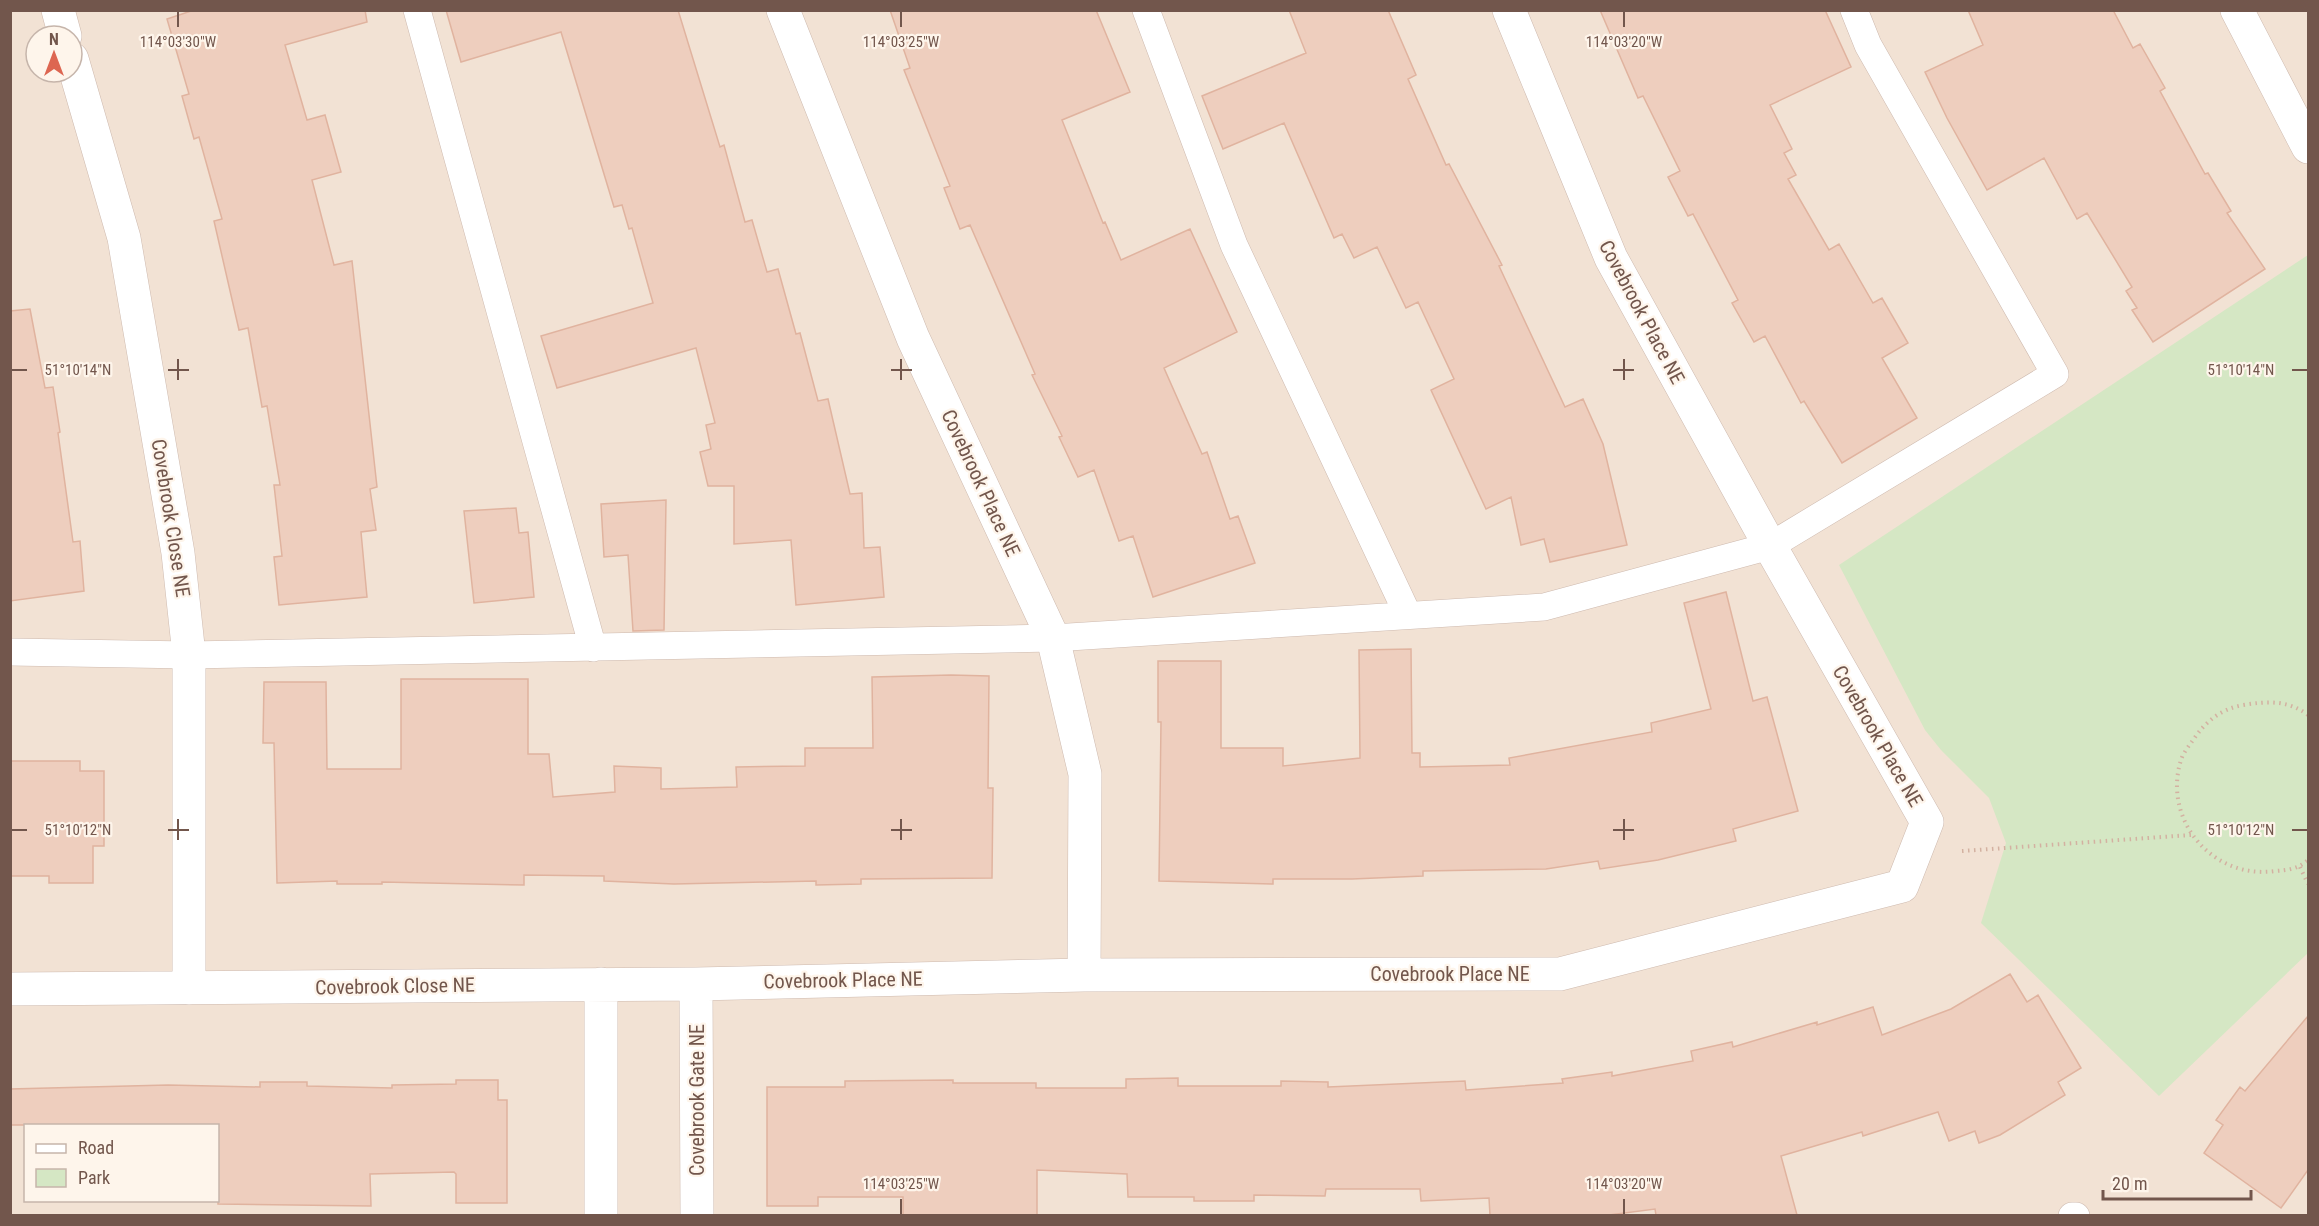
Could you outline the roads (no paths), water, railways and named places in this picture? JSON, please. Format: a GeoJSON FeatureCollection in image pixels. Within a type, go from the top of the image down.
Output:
{"type":"FeatureCollection","features":[{"type":"Feature","properties":{"kind":"street","name":"Covebrook Place NE"},"geometry":{"type":"LineString","coordinates":[[783,10],[913,338],[1053,638],[1085,774],[1084,975]]}},
{"type":"Feature","properties":{"kind":"street","name":"Covebrook Place NE"},"geometry":{"type":"LineString","coordinates":[[601,984],[1084,975],[1560,974],[1902,886],[1927,822],[1770,546],[1611,258],[1509,10]]}},
{"type":"Feature","properties":{"kind":"street"},"geometry":{"type":"LineString","coordinates":[[2237,10],[2308,147]]}},
{"type":"Feature","properties":{"kind":"street","name":"Covebrook Close NE"},"geometry":{"type":"LineString","coordinates":[[79,84],[124,238],[178,552],[189,655],[189,988]]}},
{"type":"Feature","properties":{"kind":"street"},"geometry":{"type":"LineString","coordinates":[[601,984],[601,1215]]}},
{"type":"Feature","properties":{"kind":"street","name":"Covebrook Close NE"},"geometry":{"type":"LineString","coordinates":[[10,989],[601,984]]}},
{"type":"Feature","properties":{"kind":"street","name":"Covebrook Gate NE"},"geometry":{"type":"LineString","coordinates":[[696,984],[697,1215]]}},
{"type":"Feature","properties":{"kind":"lane"},"geometry":{"type":"LineString","coordinates":[[417,10],[593,648]]}},
{"type":"Feature","properties":{"kind":"lane"},"geometry":{"type":"LineString","coordinates":[[1146,10],[1234,245],[1408,615]]}},
{"type":"Feature","properties":{"kind":"lane"},"geometry":{"type":"LineString","coordinates":[[10,652],[189,655],[1053,638],[1544,607],[1770,546],[2055,374],[1868,45],[1854,10]]}}]}
